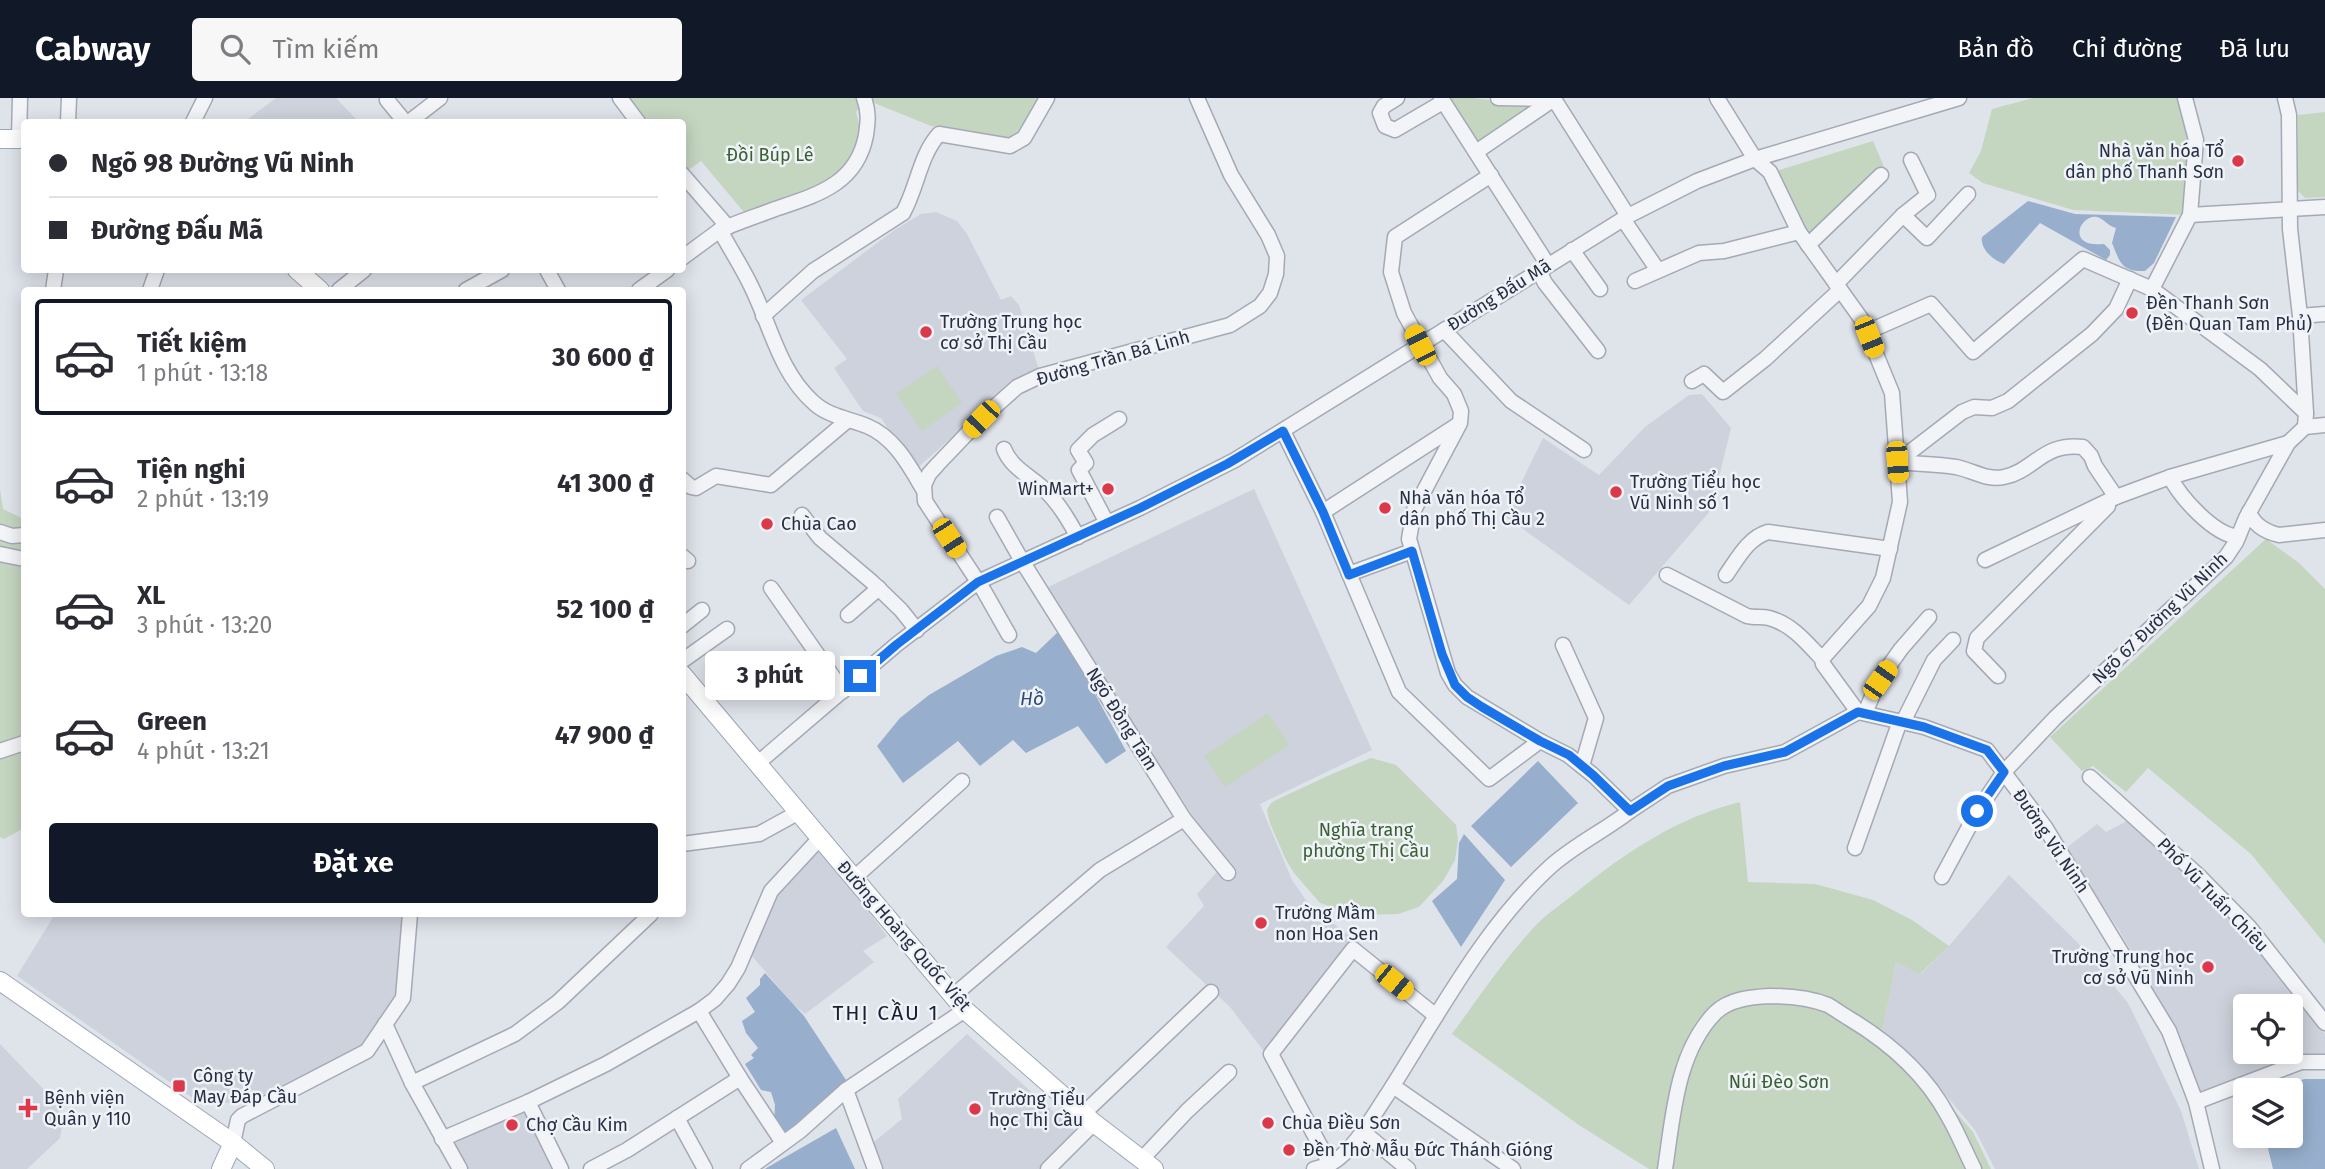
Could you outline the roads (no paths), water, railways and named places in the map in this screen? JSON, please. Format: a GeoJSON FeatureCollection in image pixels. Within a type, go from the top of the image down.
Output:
{"type":"FeatureCollection","features":[{"type":"Feature","properties":{"kind":"main road"},"geometry":{"type":"LineString","coordinates":[[0,139],[21,139]]}},
{"type":"Feature","properties":{"kind":"main road"},"geometry":{"type":"LineString","coordinates":[[300,273],[316,287]]}},
{"type":"Feature","properties":{"kind":"main road","name":"Đường Hoàng Quốc Việt"},"geometry":{"type":"LineString","coordinates":[[686,679],[959,1003],[1088,1118],[1148,1164]]}},
{"type":"Feature","properties":{"kind":"main road"},"geometry":{"type":"LineString","coordinates":[[0,981],[233,1143],[264,1169]]}},
{"type":"Feature","properties":{"kind":"main road"},"geometry":{"type":"LineString","coordinates":[[221,1169],[233,1143]]}},
{"type":"Feature","properties":{"kind":"street"},"geometry":{"type":"LineString","coordinates":[[20,98],[21,119]]}},
{"type":"Feature","properties":{"kind":"street"},"geometry":{"type":"LineString","coordinates":[[68,119],[69,98]]}},
{"type":"Feature","properties":{"kind":"street"},"geometry":{"type":"LineString","coordinates":[[194,119],[205,98]]}},
{"type":"Feature","properties":{"kind":"street"},"geometry":{"type":"LineString","coordinates":[[388,98],[404,119]]}},
{"type":"Feature","properties":{"kind":"street"},"geometry":{"type":"LineString","coordinates":[[411,119],[439,98]]}},
{"type":"Feature","properties":{"kind":"street"},"geometry":{"type":"LineString","coordinates":[[620,98],[636,119]]}},
{"type":"Feature","properties":{"kind":"street"},"geometry":{"type":"LineString","coordinates":[[686,255],[724,228],[816,195],[841,180],[851,170],[864,144],[869,112],[864,98]]}},
{"type":"Feature","properties":{"kind":"street"},"geometry":{"type":"LineString","coordinates":[[763,316],[813,271],[903,213],[931,143],[939,134],[1010,146],[1024,138],[1047,98]]}},
{"type":"Feature","properties":{"kind":"street","name":"Đường Trần Bá Linh"},"geometry":{"type":"LineString","coordinates":[[923,489],[929,474],[938,464],[981,419],[1017,387],[1040,376],[1230,324],[1251,314],[1266,300],[1276,274],[1277,256],[1268,235],[1231,175],[1197,98]]}},
{"type":"Feature","properties":{"kind":"street"},"geometry":{"type":"LineString","coordinates":[[1396,98],[1384,106],[1380,113],[1385,126],[1395,130],[1442,100],[1491,175],[1543,268],[1545,283],[1598,351]]}},
{"type":"Feature","properties":{"kind":"street"},"geometry":{"type":"LineString","coordinates":[[1499,98],[1555,99]]}},
{"type":"Feature","properties":{"kind":"street"},"geometry":{"type":"LineString","coordinates":[[1717,98],[1755,159],[1770,172],[1798,232],[1862,320],[1892,393],[1900,502],[1883,579],[1869,606],[1822,659]]}},
{"type":"Feature","properties":{"kind":"street","name":"Đường Đấu Mã"},"geometry":{"type":"LineString","coordinates":[[758,763],[896,645],[978,582],[1220,468],[1625,218],[1697,181],[1755,159],[1930,102],[1959,98]]}},
{"type":"Feature","properties":{"kind":"street"},"geometry":{"type":"LineString","coordinates":[[2152,289],[2190,215],[2196,140],[2185,98]]}},
{"type":"Feature","properties":{"kind":"street"},"geometry":{"type":"LineString","coordinates":[[1985,560],[2116,497],[2170,477],[2288,443],[2305,420],[2300,316],[2290,229],[2289,115],[2285,98]]}},
{"type":"Feature","properties":{"kind":"street"},"geometry":{"type":"LineString","coordinates":[[1476,152],[1555,99]]}},
{"type":"Feature","properties":{"kind":"street"},"geometry":{"type":"LineString","coordinates":[[1555,99],[1657,270]]}},
{"type":"Feature","properties":{"kind":"street"},"geometry":{"type":"LineString","coordinates":[[1692,381],[1704,374],[1723,392],[1765,359],[1838,287],[1903,215],[1928,195],[1911,160]]}},
{"type":"Feature","properties":{"kind":"street"},"geometry":{"type":"LineString","coordinates":[[1491,175],[1395,237],[1391,272],[1404,313],[1440,378],[1454,394],[1461,411],[1460,423],[1414,510],[1409,540],[1442,654],[1455,685],[1467,697],[1540,741],[1569,755],[1630,811]]}},
{"type":"Feature","properties":{"kind":"street"},"geometry":{"type":"LineString","coordinates":[[1808,245],[1881,175]]}},
{"type":"Feature","properties":{"kind":"street"},"geometry":{"type":"LineString","coordinates":[[686,183],[724,228],[788,372],[815,405],[869,426],[901,454],[923,489],[928,505],[1009,635]]}},
{"type":"Feature","properties":{"kind":"street"},"geometry":{"type":"LineString","coordinates":[[1903,215],[1927,238],[1968,194]]}},
{"type":"Feature","properties":{"kind":"street"},"geometry":{"type":"LineString","coordinates":[[2190,215],[2325,207]]}},
{"type":"Feature","properties":{"kind":"street"},"geometry":{"type":"LineString","coordinates":[[1635,281],[1699,253],[1724,251],[1798,232]]}},
{"type":"Feature","properties":{"kind":"street"},"geometry":{"type":"LineString","coordinates":[[1572,250],[1600,289]]}},
{"type":"Feature","properties":{"kind":"street"},"geometry":{"type":"LineString","coordinates":[[1867,332],[1931,304],[1973,352],[2083,259],[2152,289],[2260,369],[2305,420],[2325,425]]}},
{"type":"Feature","properties":{"kind":"street"},"geometry":{"type":"LineString","coordinates":[[343,287],[360,273]]}},
{"type":"Feature","properties":{"kind":"street"},"geometry":{"type":"LineString","coordinates":[[471,287],[497,273]]}},
{"type":"Feature","properties":{"kind":"street"},"geometry":{"type":"LineString","coordinates":[[643,287],[663,273]]}},
{"type":"Feature","properties":{"kind":"street"},"geometry":{"type":"LineString","coordinates":[[1897,462],[1962,412],[1974,407],[1993,408],[2008,401],[2092,334],[2116,309],[2130,279]]}},
{"type":"Feature","properties":{"kind":"street"},"geometry":{"type":"LineString","coordinates":[[2300,316],[2325,314]]}},
{"type":"Feature","properties":{"kind":"street"},"geometry":{"type":"LineString","coordinates":[[1444,330],[1511,401],[1584,450]]}},
{"type":"Feature","properties":{"kind":"street"},"geometry":{"type":"LineString","coordinates":[[1107,523],[1079,470],[1086,463],[1078,450],[1093,435],[1119,419]]}},
{"type":"Feature","properties":{"kind":"street"},"geometry":{"type":"LineString","coordinates":[[686,483],[696,488],[716,476],[771,485],[848,420]]}},
{"type":"Feature","properties":{"kind":"street"},"geometry":{"type":"LineString","coordinates":[[1323,512],[1460,423]]}},
{"type":"Feature","properties":{"kind":"street"},"geometry":{"type":"LineString","coordinates":[[1283,431],[1323,512],[1399,692],[1489,779],[1540,741]]}},
{"type":"Feature","properties":{"kind":"street","name":"Ngõ 67 Đường Vũ Ninh"},"geometry":{"type":"LineString","coordinates":[[1942,877],[1977,811],[2004,772],[2055,718],[2225,557],[2288,443]]}},
{"type":"Feature","properties":{"kind":"street"},"geometry":{"type":"LineString","coordinates":[[1897,462],[1956,467],[1986,477],[2002,478],[2056,449],[2067,446],[2082,447],[2091,456],[2116,497]]}},
{"type":"Feature","properties":{"kind":"street"},"geometry":{"type":"LineString","coordinates":[[1004,449],[1008,460],[1059,506],[1078,537]]}},
{"type":"Feature","properties":{"kind":"street"},"geometry":{"type":"LineString","coordinates":[[2170,477],[2179,492],[2205,518],[2228,535],[2238,537]]}},
{"type":"Feature","properties":{"kind":"street"},"geometry":{"type":"LineString","coordinates":[[1997,676],[1974,651],[1977,638],[2116,497]]}},
{"type":"Feature","properties":{"kind":"street"},"geometry":{"type":"LineString","coordinates":[[2249,512],[2256,523],[2279,535],[2325,530]]}},
{"type":"Feature","properties":{"kind":"street"},"geometry":{"type":"LineString","coordinates":[[802,515],[820,538],[879,588],[916,630]]}},
{"type":"Feature","properties":{"kind":"street","name":"Ngõ Đồng Tâm"},"geometry":{"type":"LineString","coordinates":[[997,517],[1184,819],[1228,873]]}},
{"type":"Feature","properties":{"kind":"street"},"geometry":{"type":"LineString","coordinates":[[1727,575],[1746,546],[1757,535],[1768,532],[1890,549]]}},
{"type":"Feature","properties":{"kind":"street"},"geometry":{"type":"LineString","coordinates":[[0,533],[21,535]]}},
{"type":"Feature","properties":{"kind":"street"},"geometry":{"type":"LineString","coordinates":[[1349,575],[1412,551]]}},
{"type":"Feature","properties":{"kind":"street"},"geometry":{"type":"LineString","coordinates":[[0,554],[21,558]]}},
{"type":"Feature","properties":{"kind":"street"},"geometry":{"type":"LineString","coordinates":[[1667,575],[1747,616],[1769,617],[1795,631],[1822,659],[1826,669],[1862,712]]}},
{"type":"Feature","properties":{"kind":"street"},"geometry":{"type":"LineString","coordinates":[[771,588],[843,691]]}},
{"type":"Feature","properties":{"kind":"street"},"geometry":{"type":"LineString","coordinates":[[848,615],[879,588]]}},
{"type":"Feature","properties":{"kind":"street"},"geometry":{"type":"LineString","coordinates":[[686,623],[702,610]]}},
{"type":"Feature","properties":{"kind":"street"},"geometry":{"type":"LineString","coordinates":[[1314,1169],[1330,1164],[1363,1131],[1436,1016],[1504,917],[1529,888],[1574,847],[1591,835],[1608,828],[1668,786],[1724,766],[1785,752],[1862,712],[1901,649],[1929,617]]}},
{"type":"Feature","properties":{"kind":"street"},"geometry":{"type":"LineString","coordinates":[[686,658],[727,628]]}},
{"type":"Feature","properties":{"kind":"street"},"geometry":{"type":"LineString","coordinates":[[1855,848],[1901,722],[1934,660],[1953,640]]}},
{"type":"Feature","properties":{"kind":"street"},"geometry":{"type":"LineString","coordinates":[[1563,645],[1596,718],[1582,766]]}},
{"type":"Feature","properties":{"kind":"street","name":"Đường Vũ Ninh"},"geometry":{"type":"LineString","coordinates":[[1862,712],[1924,727],[1987,750],[2004,772],[2045,827],[2169,1031],[2196,1102],[2212,1169]]}},
{"type":"Feature","properties":{"kind":"street"},"geometry":{"type":"LineString","coordinates":[[0,751],[21,744]]}},
{"type":"Feature","properties":{"kind":"street","name":"Phố Vũ Tuấn Chiêu"},"geometry":{"type":"LineString","coordinates":[[2090,777],[2199,876],[2250,928],[2325,1023]]}},
{"type":"Feature","properties":{"kind":"street"},"geometry":{"type":"LineString","coordinates":[[854,878],[962,781]]}},
{"type":"Feature","properties":{"kind":"street"},"geometry":{"type":"LineString","coordinates":[[686,843],[759,834],[799,812]]}},
{"type":"Feature","properties":{"kind":"street"},"geometry":{"type":"LineString","coordinates":[[748,1169],[959,1003],[1100,870],[1184,819]]}},
{"type":"Feature","properties":{"kind":"street"},"geometry":{"type":"LineString","coordinates":[[442,1139],[528,1102],[606,1063],[699,1011],[728,984],[738,968],[771,891],[820,838]]}},
{"type":"Feature","properties":{"kind":"street"},"geometry":{"type":"LineString","coordinates":[[233,1143],[238,1121],[242,1116],[367,1051],[403,998],[410,917]]}},
{"type":"Feature","properties":{"kind":"street"},"geometry":{"type":"LineString","coordinates":[[412,1083],[515,1034],[558,1002],[649,917]]}},
{"type":"Feature","properties":{"kind":"street"},"geometry":{"type":"LineString","coordinates":[[1330,1164],[1271,1054],[1353,949],[1436,1016]]}},
{"type":"Feature","properties":{"kind":"street"},"geometry":{"type":"LineString","coordinates":[[1048,1169],[1088,1118],[1211,992]]}},
{"type":"Feature","properties":{"kind":"street"},"geometry":{"type":"LineString","coordinates":[[1665,1169],[1674,1111],[1695,1040],[1716,1012],[1735,1001],[1789,996],[1827,1005],[1877,1036],[1913,1066],[1947,1114],[1974,1169]]}},
{"type":"Feature","properties":{"kind":"street"},"geometry":{"type":"LineString","coordinates":[[699,1011],[783,1143]]}},
{"type":"Feature","properties":{"kind":"street"},"geometry":{"type":"LineString","coordinates":[[386,1024],[412,1083],[460,1169]]}},
{"type":"Feature","properties":{"kind":"street"},"geometry":{"type":"LineString","coordinates":[[2196,1102],[2301,1062],[2325,1062]]}},
{"type":"Feature","properties":{"kind":"street"},"geometry":{"type":"LineString","coordinates":[[1148,1164],[1187,1111],[1229,1072]]}},
{"type":"Feature","properties":{"kind":"street"},"geometry":{"type":"LineString","coordinates":[[591,1169],[627,1150],[740,1078]]}},
{"type":"Feature","properties":{"kind":"street"},"geometry":{"type":"LineString","coordinates":[[1392,1086],[1513,1169]]}},
{"type":"Feature","properties":{"kind":"street"},"geometry":{"type":"LineString","coordinates":[[846,1090],[876,1169]]}},
{"type":"Feature","properties":{"kind":"street"},"geometry":{"type":"LineString","coordinates":[[528,1102],[561,1169]]}},
{"type":"Feature","properties":{"kind":"street"},"geometry":{"type":"LineString","coordinates":[[677,1118],[705,1169]]}},
{"type":"Feature","properties":{"kind":"street"},"geometry":{"type":"LineString","coordinates":[[1363,1131],[1408,1169]]}},
{"type":"Feature","properties":{"kind":"water"},"geometry":{"type":"Polygon","coordinates":[[[2028,201],[2075,214],[2176,217],[2154,263],[2145,271],[2131,270],[2122,264],[2112,243],[2116,228],[2097,217],[2091,217],[2081,225],[2080,236],[2092,244],[2104,244],[2110,250],[2106,260],[2040,223],[2004,264],[1988,254],[1982,237],[2028,201]]]}},
{"type":"Feature","properties":{"kind":"water","name":"Hồ"},"geometry":{"type":"Polygon","coordinates":[[[1060,630],[1126,751],[1106,764],[1078,726],[1026,753],[1013,740],[980,766],[958,741],[903,783],[877,746],[900,718],[929,695],[996,656],[1022,647],[1036,653],[1060,630]]]}},
{"type":"Feature","properties":{"kind":"water"},"geometry":{"type":"Polygon","coordinates":[[[1538,761],[1578,803],[1511,867],[1471,826],[1538,761]]]}},
{"type":"Feature","properties":{"kind":"water"},"geometry":{"type":"Polygon","coordinates":[[[1464,834],[1505,880],[1461,947],[1432,901],[1457,879],[1459,843],[1464,834]]]}},
{"type":"Feature","properties":{"kind":"water"},"geometry":{"type":"Polygon","coordinates":[[[765,973],[804,1016],[848,1083],[786,1138],[774,1124],[775,1105],[771,1092],[761,1090],[745,1064],[754,1058],[751,1055],[758,1048],[746,1033],[742,1021],[755,1012],[746,998],[760,985],[760,979],[765,973]]]}},
{"type":"Feature","properties":{"kind":"water"},"geometry":{"type":"Polygon","coordinates":[[[2303,1079],[2325,1079],[2325,1169],[2273,1169],[2268,1148],[2303,1148],[2303,1079]]]}},
{"type":"Feature","properties":{"kind":"water"},"geometry":{"type":"Polygon","coordinates":[[[836,1128],[855,1169],[765,1169],[768,1167],[836,1128]]]}},
{"type":"Feature","properties":{"kind":"place","name":"Nhà văn hóa Tổ dân phố Thanh Sơn"},"geometry":{"type":"Point","coordinates":[2238,161]}},
{"type":"Feature","properties":{"kind":"place","name":"Đền Thanh Sơn (Đền Quan Tam Phủ)"},"geometry":{"type":"Point","coordinates":[2132,313]}},
{"type":"Feature","properties":{"kind":"place","name":"Trường Trung học cơ sở Thị Cầu"},"geometry":{"type":"Point","coordinates":[926,332]}},
{"type":"Feature","properties":{"kind":"place","name":"WinMart+"},"geometry":{"type":"Point","coordinates":[1108,489]}},
{"type":"Feature","properties":{"kind":"place","name":"Trường Tiểu học Vũ Ninh số 1"},"geometry":{"type":"Point","coordinates":[1616,492]}},
{"type":"Feature","properties":{"kind":"place","name":"Nhà văn hóa Tổ dân phố Thị Cầu 2"},"geometry":{"type":"Point","coordinates":[1385,508]}},
{"type":"Feature","properties":{"kind":"place","name":"Chùa Cao"},"geometry":{"type":"Point","coordinates":[767,524]}},
{"type":"Feature","properties":{"kind":"place","name":"Trường Mầm non Hoa Sen"},"geometry":{"type":"Point","coordinates":[1261,923]}},
{"type":"Feature","properties":{"kind":"place","name":"Trường Trung học cơ sở Vũ Ninh"},"geometry":{"type":"Point","coordinates":[2208,967]}},
{"type":"Feature","properties":{"kind":"place","name":"Công ty May Đáp Cầu"},"geometry":{"type":"Point","coordinates":[179,1086]}},
{"type":"Feature","properties":{"kind":"place","name":"Bệnh viện Quân y 110"},"geometry":{"type":"Point","coordinates":[28,1108]}},
{"type":"Feature","properties":{"kind":"place","name":"Trường Tiểu học Thị Cầu"},"geometry":{"type":"Point","coordinates":[975,1109]}},
{"type":"Feature","properties":{"kind":"place","name":"Chùa Điều Sơn"},"geometry":{"type":"Point","coordinates":[1268,1123]}},
{"type":"Feature","properties":{"kind":"place","name":"Chợ Cầu Kim"},"geometry":{"type":"Point","coordinates":[512,1125]}},
{"type":"Feature","properties":{"kind":"place","name":"Đền Thờ Mẫu Đức Thánh Gióng"},"geometry":{"type":"Point","coordinates":[1289,1150]}},
{"type":"Feature","properties":{"kind":"district","name":"THỊ CẦU 1"},"geometry":{"type":"Point","coordinates":[886,1013]}},
{"type":"Feature","properties":{"kind":"park label","name":"Đồi Búp Lê"},"geometry":{"type":"Point","coordinates":[770,155]}},
{"type":"Feature","properties":{"kind":"park label","name":"Nghĩa trang phường Thị Cầu"},"geometry":{"type":"Point","coordinates":[1366,840]}},
{"type":"Feature","properties":{"kind":"park label","name":"Núi Đèo Sơn"},"geometry":{"type":"Point","coordinates":[1779,1082]}}]}
